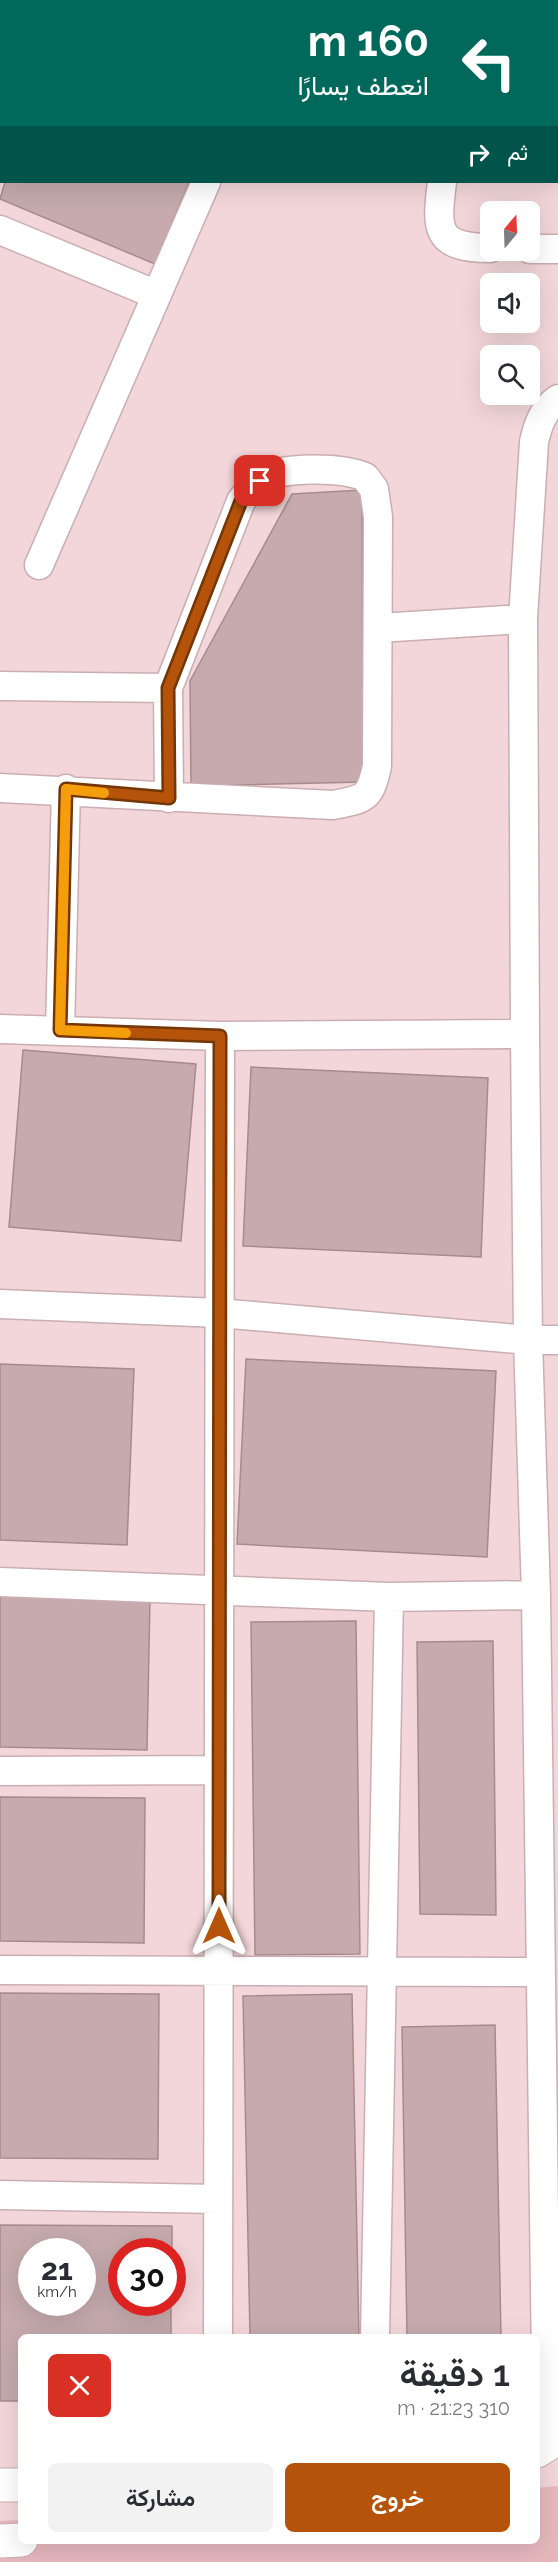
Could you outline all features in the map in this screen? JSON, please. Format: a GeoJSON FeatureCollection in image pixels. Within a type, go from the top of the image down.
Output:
{"type":"FeatureCollection","features":[{"type":"Feature","properties":{"kind":"street"},"geometry":{"type":"LineString","coordinates":[[39,565],[206,183]]}},
{"type":"Feature","properties":{"kind":"street"},"geometry":{"type":"LineString","coordinates":[[442,183],[437,218],[441,231],[459,246],[480,247]]}},
{"type":"Feature","properties":{"kind":"street"},"geometry":{"type":"LineString","coordinates":[[0,230],[157,295]]}},
{"type":"Feature","properties":{"kind":"street"},"geometry":{"type":"LineString","coordinates":[[540,249],[558,249]]}},
{"type":"Feature","properties":{"kind":"street"},"geometry":{"type":"LineString","coordinates":[[547,2445],[539,1972],[536,1595],[528,1340],[522,619],[534,442],[543,415],[549,405],[558,399]]}},
{"type":"Feature","properties":{"kind":"street"},"geometry":{"type":"LineString","coordinates":[[0,788],[66,789],[169,798],[333,805],[355,801],[367,795],[373,784],[376,766],[379,628],[378,517],[374,489],[369,481],[355,472],[304,471],[270,476],[260,481],[241,501],[168,688],[169,798]]}},
{"type":"Feature","properties":{"kind":"street"},"geometry":{"type":"LineString","coordinates":[[379,628],[522,619]]}},
{"type":"Feature","properties":{"kind":"street"},"geometry":{"type":"LineString","coordinates":[[0,686],[168,688]]}},
{"type":"Feature","properties":{"kind":"street"},"geometry":{"type":"LineString","coordinates":[[60,1030],[66,789]]}},
{"type":"Feature","properties":{"kind":"street"},"geometry":{"type":"LineString","coordinates":[[0,1029],[220,1036],[525,1034]]}},
{"type":"Feature","properties":{"kind":"street"},"geometry":{"type":"LineString","coordinates":[[218,2334],[220,1036]]}},
{"type":"Feature","properties":{"kind":"street"},"geometry":{"type":"LineString","coordinates":[[0,1304],[219,1313],[528,1340],[558,1340]]}},
{"type":"Feature","properties":{"kind":"street"},"geometry":{"type":"LineString","coordinates":[[0,1582],[389,1597],[536,1595]]}},
{"type":"Feature","properties":{"kind":"street"},"geometry":{"type":"LineString","coordinates":[[375,2334],[389,1597]]}},
{"type":"Feature","properties":{"kind":"street"},"geometry":{"type":"LineString","coordinates":[[0,1771],[219,1770]]}},
{"type":"Feature","properties":{"kind":"street"},"geometry":{"type":"LineString","coordinates":[[0,1970],[539,1972]]}},
{"type":"Feature","properties":{"kind":"street"},"geometry":{"type":"LineString","coordinates":[[0,2195],[218,2199]]}},
{"type":"Feature","properties":{"kind":"street"},"geometry":{"type":"LineString","coordinates":[[0,2485],[18,2485]]}},
{"type":"Feature","properties":{"kind":"street"},"geometry":{"type":"LineString","coordinates":[[0,2541],[18,2540]]}},
{"type":"Feature","properties":{"kind":"shaded area"},"geometry":{"type":"Polygon","coordinates":[[[558,2486],[558,2562],[0,2562],[0,2521],[18,2520],[18,2544],[540,2544],[540,2488],[558,2486]]]}},
{"type":"Feature","properties":{"kind":"building"},"geometry":{"type":"Polygon","coordinates":[[[5,183],[189,183],[155,264],[0,199],[5,183]]]}},
{"type":"Feature","properties":{"kind":"building"},"geometry":{"type":"Polygon","coordinates":[[[362,490],[363,782],[191,786],[190,681],[292,494],[362,490]]]}},
{"type":"Feature","properties":{"kind":"building"},"geometry":{"type":"Polygon","coordinates":[[[23,1050],[196,1064],[181,1241],[9,1227],[23,1050]]]}},
{"type":"Feature","properties":{"kind":"building"},"geometry":{"type":"Polygon","coordinates":[[[251,1067],[488,1078],[481,1257],[243,1246],[251,1067]]]}},
{"type":"Feature","properties":{"kind":"building"},"geometry":{"type":"Polygon","coordinates":[[[246,1359],[496,1371],[487,1557],[237,1544],[246,1359]]]}},
{"type":"Feature","properties":{"kind":"building"},"geometry":{"type":"Polygon","coordinates":[[[0,1364],[134,1369],[127,1545],[0,1540],[0,1364]]]}},
{"type":"Feature","properties":{"kind":"building"},"geometry":{"type":"Polygon","coordinates":[[[0,1596],[150,1599],[147,1750],[0,1747],[0,1596]]]}},
{"type":"Feature","properties":{"kind":"building"},"geometry":{"type":"Polygon","coordinates":[[[356,1621],[360,1954],[255,1955],[251,1622],[356,1621]]]}},
{"type":"Feature","properties":{"kind":"building"},"geometry":{"type":"Polygon","coordinates":[[[493,1641],[496,1915],[420,1914],[417,1642],[493,1641]]]}},
{"type":"Feature","properties":{"kind":"building"},"geometry":{"type":"Polygon","coordinates":[[[0,1797],[145,1798],[144,1943],[0,1941],[0,1797]]]}},
{"type":"Feature","properties":{"kind":"building"},"geometry":{"type":"Polygon","coordinates":[[[0,1993],[159,1994],[158,2159],[0,2158],[0,1993]]]}},
{"type":"Feature","properties":{"kind":"building"},"geometry":{"type":"Polygon","coordinates":[[[352,1994],[359,2334],[250,2334],[243,1996],[352,1994]]]}},
{"type":"Feature","properties":{"kind":"building"},"geometry":{"type":"Polygon","coordinates":[[[495,2025],[501,2334],[407,2334],[402,2027],[495,2025]]]}},
{"type":"Feature","properties":{"kind":"building"},"geometry":{"type":"Polygon","coordinates":[[[0,2225],[172,2226],[172,2238],[108,2238],[108,2316],[171,2316],[171,2334],[18,2334],[18,2401],[0,2401],[0,2225]]]}},
{"type":"Feature","properties":{"kind":"slow traffic"},"geometry":{"type":"LineString","coordinates":[[104,793],[66,789],[60,1030],[126,1033]]}},
{"type":"Feature","properties":{"kind":"route"},"geometry":{"type":"LineString","coordinates":[[219,1926],[220,1036],[60,1030],[66,789],[169,798],[168,688],[241,501],[260,481]]}}]}
